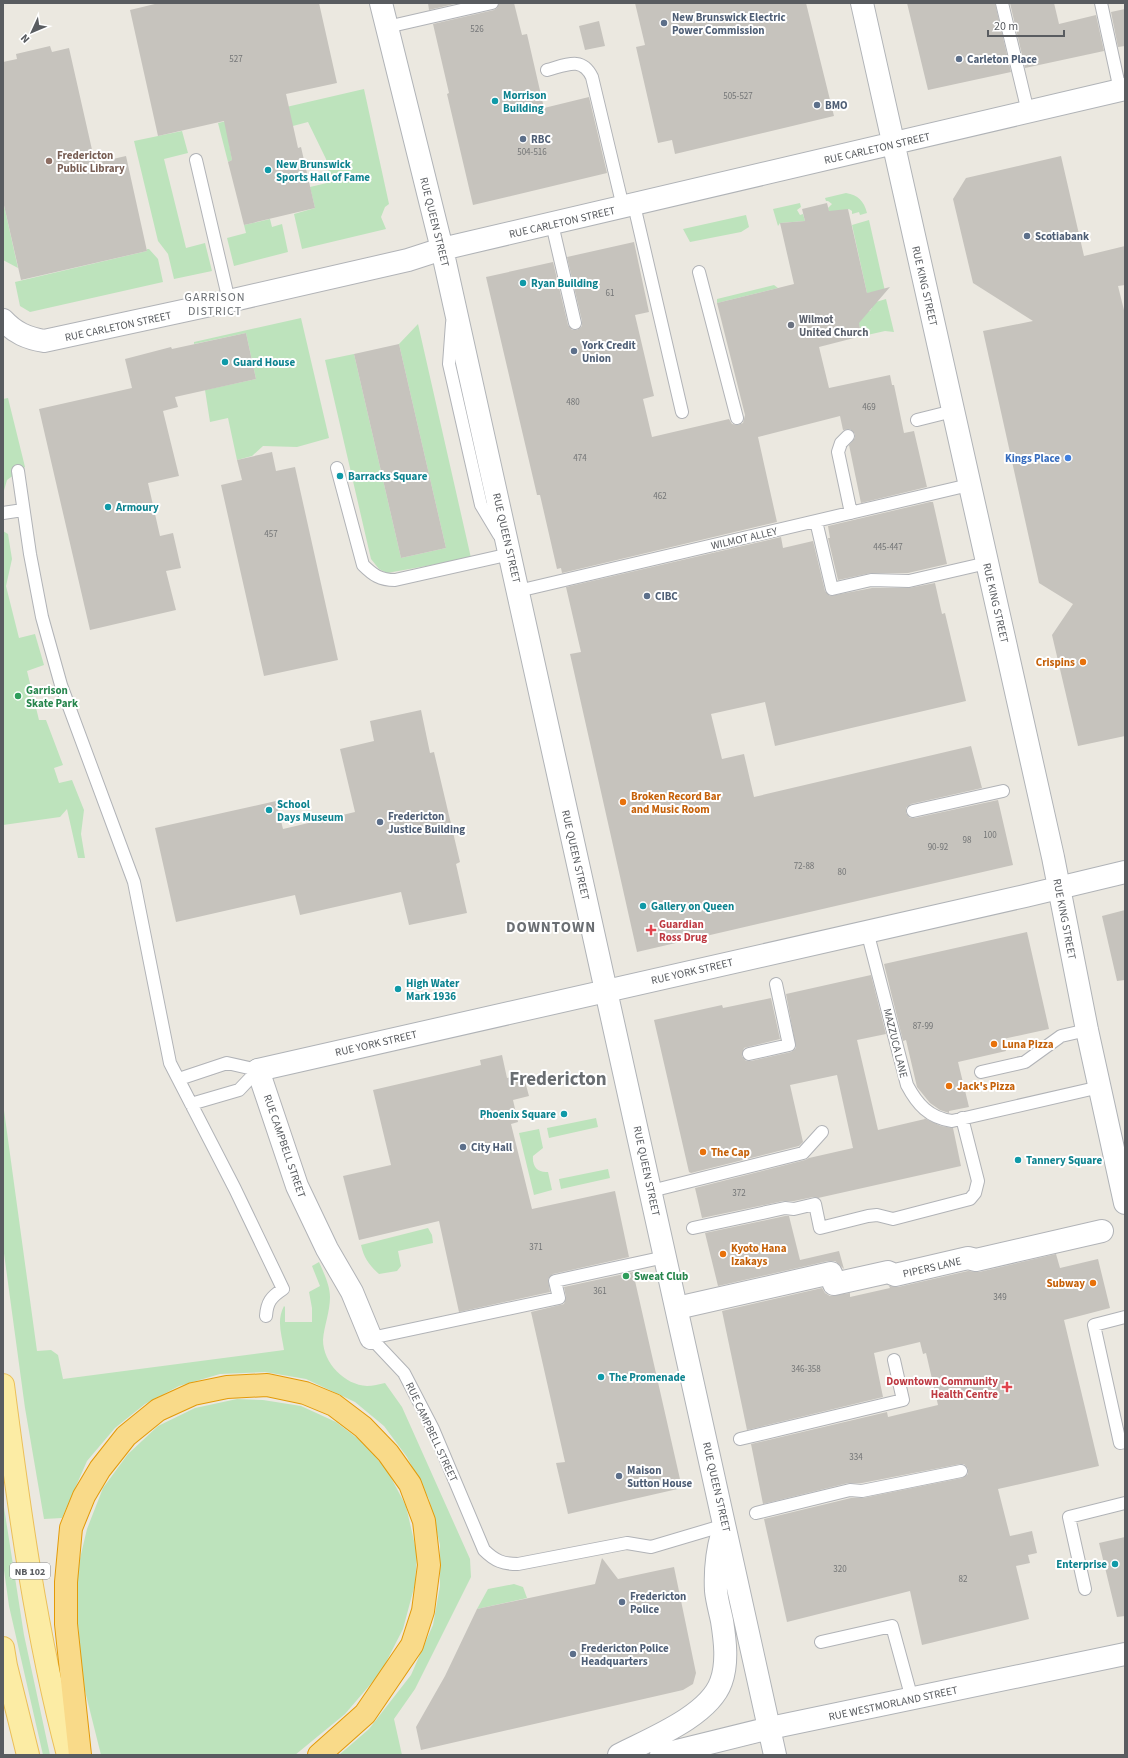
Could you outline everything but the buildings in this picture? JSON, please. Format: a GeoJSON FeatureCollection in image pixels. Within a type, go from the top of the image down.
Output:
{"type":"FeatureCollection","features":[{"type":"Feature","properties":{"kind":"highway"},"geometry":{"type":"LineString","coordinates":[[80,1755],[66,1617],[66,1582],[71,1528],[84,1496],[100,1468],[126,1436],[158,1410],[193,1394],[227,1387],[267,1386],[305,1393],[334,1405],[363,1427],[388,1453],[410,1484],[424,1521],[429,1566],[423,1611],[412,1645],[365,1714],[319,1755]]}},
{"type":"Feature","properties":{"kind":"main road","name":"RUE QUEEN STREET"},"geometry":{"type":"LineString","coordinates":[[381,3],[442,249],[776,1755]]}},
{"type":"Feature","properties":{"kind":"main road","name":"RUE KING STREET"},"geometry":{"type":"LineString","coordinates":[[862,3],[1059,887],[1087,1030],[1124,1190]]}},
{"type":"Feature","properties":{"kind":"main road","name":"RUE CARLETON STREET"},"geometry":{"type":"LineString","coordinates":[[3,320],[19,334],[29,339],[44,341],[408,260],[442,249],[1123,89]]}},
{"type":"Feature","properties":{"kind":"main road","name":"RUE YORK STREET"},"geometry":{"type":"LineString","coordinates":[[258,1070],[1125,872]]}},
{"type":"Feature","properties":{"kind":"main road","name":"RUE CAMPBELL STREET"},"geometry":{"type":"LineString","coordinates":[[258,1070],[297,1186],[327,1249],[352,1292],[371,1338]]}},
{"type":"Feature","properties":{"kind":"main road","name":"PIPERS LANE"},"geometry":{"type":"LineString","coordinates":[[677,1308],[831,1273],[834,1284],[888,1272],[895,1275],[968,1258],[976,1260],[1102,1231]]}},
{"type":"Feature","properties":{"kind":"main road","name":"NB 102"},"geometry":{"type":"LineString","coordinates":[[3,1385],[20,1513],[44,1644],[68,1755]]}},
{"type":"Feature","properties":{"kind":"main road"},"geometry":{"type":"LineString","coordinates":[[619,1755],[691,1717],[709,1700],[721,1683],[725,1663],[722,1623],[716,1591],[718,1549],[725,1525]]}},
{"type":"Feature","properties":{"kind":"main road"},"geometry":{"type":"LineString","coordinates":[[3,1648],[28,1755]]}},
{"type":"Feature","properties":{"kind":"main road","name":"RUE WESTMORLAND STREET"},"geometry":{"type":"LineString","coordinates":[[661,1755],[770,1728],[1125,1654]]}},
{"type":"Feature","properties":{"kind":"lane"},"geometry":{"type":"LineString","coordinates":[[387,27],[492,3]]}},
{"type":"Feature","properties":{"kind":"lane"},"geometry":{"type":"LineString","coordinates":[[1002,3],[1028,112]]}},
{"type":"Feature","properties":{"kind":"lane"},"geometry":{"type":"LineString","coordinates":[[1101,3],[1123,89]]}},
{"type":"Feature","properties":{"kind":"lane"},"geometry":{"type":"LineString","coordinates":[[547,70],[575,63],[583,65],[589,70],[592,77],[629,206],[682,412]]}},
{"type":"Feature","properties":{"kind":"lane"},"geometry":{"type":"LineString","coordinates":[[196,160],[229,301]]}},
{"type":"Feature","properties":{"kind":"lane"},"geometry":{"type":"LineString","coordinates":[[552,224],[575,323]]}},
{"type":"Feature","properties":{"kind":"lane"},"geometry":{"type":"LineString","coordinates":[[699,272],[736,418]]}},
{"type":"Feature","properties":{"kind":"lane"},"geometry":{"type":"LineString","coordinates":[[917,420],[953,411]]}},
{"type":"Feature","properties":{"kind":"lane"},"geometry":{"type":"LineString","coordinates":[[848,436],[840,443],[838,452],[851,513]]}},
{"type":"Feature","properties":{"kind":"lane"},"geometry":{"type":"LineString","coordinates":[[337,468],[363,565],[373,575],[384,580],[395,580],[510,554]]}},
{"type":"Feature","properties":{"kind":"lane"},"geometry":{"type":"LineString","coordinates":[[18,471],[30,554],[42,617],[61,685],[134,882],[170,1063],[235,1189],[283,1289],[275,1294],[267,1305],[266,1316]]}},
{"type":"Feature","properties":{"kind":"lane","name":"WILMOT ALLEY"},"geometry":{"type":"LineString","coordinates":[[518,591],[969,485]]}},
{"type":"Feature","properties":{"kind":"lane"},"geometry":{"type":"LineString","coordinates":[[3,513],[23,510]]}},
{"type":"Feature","properties":{"kind":"lane"},"geometry":{"type":"LineString","coordinates":[[816,521],[832,589],[871,580],[909,581],[987,563]]}},
{"type":"Feature","properties":{"kind":"lane"},"geometry":{"type":"LineString","coordinates":[[913,811],[1002,791]]}},
{"type":"Feature","properties":{"kind":"lane","name":"MAZZUCA LANE"},"geometry":{"type":"LineString","coordinates":[[867,931],[907,1085],[921,1106],[933,1116],[941,1120],[952,1121],[962,1118]]}},
{"type":"Feature","properties":{"kind":"lane"},"geometry":{"type":"LineString","coordinates":[[749,1054],[789,1045],[776,984]]}},
{"type":"Feature","properties":{"kind":"lane"},"geometry":{"type":"LineString","coordinates":[[980,1072],[1025,1062],[1061,1036],[1087,1030]]}},
{"type":"Feature","properties":{"kind":"lane"},"geometry":{"type":"LineString","coordinates":[[179,1079],[227,1063],[258,1070]]}},
{"type":"Feature","properties":{"kind":"lane"},"geometry":{"type":"LineString","coordinates":[[191,1104],[239,1090],[258,1070]]}},
{"type":"Feature","properties":{"kind":"lane"},"geometry":{"type":"LineString","coordinates":[[694,1228],[784,1208],[794,1209],[815,1204],[820,1228],[868,1216],[877,1215],[893,1219],[970,1199],[978,1187],[978,1181],[962,1118],[1100,1087]]}},
{"type":"Feature","properties":{"kind":"lane"},"geometry":{"type":"LineString","coordinates":[[651,1191],[803,1153],[822,1132]]}},
{"type":"Feature","properties":{"kind":"lane"},"geometry":{"type":"LineString","coordinates":[[371,1338],[559,1298],[555,1281],[665,1257]]}},
{"type":"Feature","properties":{"kind":"lane"},"geometry":{"type":"LineString","coordinates":[[1125,1317],[1094,1325],[1120,1444],[1125,1442]]}},
{"type":"Feature","properties":{"kind":"lane","name":"RUE CAMPBELL STREET"},"geometry":{"type":"LineString","coordinates":[[371,1338],[404,1373],[433,1429],[484,1550],[493,1559],[505,1564],[518,1564],[627,1542],[651,1547],[725,1525]]}},
{"type":"Feature","properties":{"kind":"lane"},"geometry":{"type":"LineString","coordinates":[[740,1439],[903,1400],[894,1360]]}},
{"type":"Feature","properties":{"kind":"lane"},"geometry":{"type":"LineString","coordinates":[[756,1513],[850,1490],[862,1491],[961,1471]]}},
{"type":"Feature","properties":{"kind":"lane"},"geometry":{"type":"LineString","coordinates":[[1085,1589],[1069,1517],[1125,1503]]}},
{"type":"Feature","properties":{"kind":"lane"},"geometry":{"type":"LineString","coordinates":[[821,1642],[892,1626],[912,1699]]}},
{"type":"Feature","properties":{"kind":"green space"},"geometry":{"type":"Polygon","coordinates":[[[364,89],[389,204],[385,207],[381,217],[386,229],[302,249],[294,214],[315,208],[310,187],[331,182],[326,159],[308,122],[229,143],[232,160],[228,162],[218,123],[364,89]]]}},
{"type":"Feature","properties":{"kind":"green space"},"geometry":{"type":"Polygon","coordinates":[[[182,131],[188,153],[164,159],[186,248],[205,243],[212,271],[174,279],[168,254],[158,241],[134,141],[182,131]]]}},
{"type":"Feature","properties":{"kind":"green space"},"geometry":{"type":"Polygon","coordinates":[[[846,193],[854,195],[860,199],[867,213],[860,215],[859,212],[852,214],[852,211],[849,209],[830,215],[828,208],[832,204],[826,201],[825,198],[846,193]]]}},
{"type":"Feature","properties":{"kind":"green space"},"geometry":{"type":"Polygon","coordinates":[[[3,201],[18,268],[3,260],[3,201]]]}},
{"type":"Feature","properties":{"kind":"green space"},"geometry":{"type":"Polygon","coordinates":[[[800,203],[801,207],[797,210],[800,215],[803,214],[805,221],[780,223],[778,226],[773,209],[800,203]]]}},
{"type":"Feature","properties":{"kind":"green space"},"geometry":{"type":"Polygon","coordinates":[[[746,215],[749,227],[741,232],[690,242],[683,229],[746,215]]]}},
{"type":"Feature","properties":{"kind":"green space"},"geometry":{"type":"Polygon","coordinates":[[[270,219],[272,227],[282,224],[288,252],[234,266],[227,238],[246,233],[244,225],[270,219]]]}},
{"type":"Feature","properties":{"kind":"green space"},"geometry":{"type":"Polygon","coordinates":[[[869,220],[885,291],[867,293],[852,225],[869,220]]]}},
{"type":"Feature","properties":{"kind":"green space"},"geometry":{"type":"Polygon","coordinates":[[[147,249],[149,249],[158,259],[163,282],[30,312],[20,306],[15,282],[147,251],[147,249]]]}},
{"type":"Feature","properties":{"kind":"green space"},"geometry":{"type":"Polygon","coordinates":[[[774,285],[778,288],[717,303],[717,299],[774,285]]]}},
{"type":"Feature","properties":{"kind":"green space"},"geometry":{"type":"Polygon","coordinates":[[[886,299],[894,332],[885,331],[854,338],[860,329],[856,312],[870,311],[872,308],[869,304],[886,299]]]}},
{"type":"Feature","properties":{"kind":"green space"},"geometry":{"type":"Polygon","coordinates":[[[301,318],[329,438],[297,447],[263,446],[252,456],[237,460],[228,418],[210,422],[205,390],[256,379],[246,333],[194,344],[194,342],[301,318]]]}},
{"type":"Feature","properties":{"kind":"green space"},"geometry":{"type":"Polygon","coordinates":[[[418,324],[471,558],[387,573],[379,569],[371,559],[325,360],[354,354],[401,558],[446,548],[399,344],[418,324]]]}},
{"type":"Feature","properties":{"kind":"green space"},"geometry":{"type":"Polygon","coordinates":[[[8,398],[25,467],[7,480],[3,494],[3,399],[8,398]]]}},
{"type":"Feature","properties":{"kind":"green space","name":"Garrison Skate Park"},"geometry":{"type":"Polygon","coordinates":[[[3,531],[8,534],[12,559],[6,586],[19,638],[35,634],[44,665],[27,671],[39,720],[46,720],[63,765],[54,768],[59,783],[72,780],[84,810],[81,834],[85,858],[78,858],[67,809],[60,817],[3,825],[3,531]]]}},
{"type":"Feature","properties":{"kind":"green space"},"geometry":{"type":"Polygon","coordinates":[[[3,1103],[37,1351],[51,1350],[58,1355],[63,1379],[284,1350],[280,1328],[280,1317],[284,1306],[285,1322],[312,1322],[312,1308],[309,1292],[320,1286],[312,1266],[319,1262],[330,1293],[329,1308],[323,1340],[327,1357],[337,1371],[351,1382],[367,1386],[385,1383],[402,1407],[470,1559],[471,1577],[415,1689],[394,1719],[402,1755],[339,1755],[369,1729],[411,1675],[433,1625],[440,1586],[440,1545],[429,1499],[407,1457],[384,1426],[355,1402],[306,1379],[265,1372],[220,1374],[179,1386],[145,1404],[115,1428],[87,1461],[62,1518],[44,1519],[25,1408],[3,1246],[3,1103]]]}},
{"type":"Feature","properties":{"kind":"green space"},"geometry":{"type":"Polygon","coordinates":[[[596,1118],[598,1127],[549,1138],[547,1128],[596,1118]]]}},
{"type":"Feature","properties":{"kind":"green space"},"geometry":{"type":"Polygon","coordinates":[[[539,1129],[543,1148],[533,1156],[533,1160],[536,1168],[544,1172],[548,1172],[552,1190],[534,1195],[519,1133],[539,1129]]]}},
{"type":"Feature","properties":{"kind":"green space"},"geometry":{"type":"Polygon","coordinates":[[[608,1169],[610,1178],[561,1189],[559,1179],[608,1169]]]}},
{"type":"Feature","properties":{"kind":"green space"},"geometry":{"type":"Polygon","coordinates":[[[428,1228],[432,1235],[433,1243],[398,1251],[401,1266],[397,1271],[379,1274],[365,1258],[361,1245],[428,1228]]]}},
{"type":"Feature","properties":{"kind":"green space"},"geometry":{"type":"Polygon","coordinates":[[[237,1399],[263,1400],[301,1406],[336,1422],[365,1444],[388,1472],[406,1506],[417,1554],[415,1584],[403,1629],[381,1672],[345,1714],[295,1755],[101,1755],[83,1683],[77,1614],[78,1567],[87,1529],[103,1488],[128,1454],[158,1426],[195,1408],[237,1399]]]}},
{"type":"Feature","properties":{"kind":"green space"},"geometry":{"type":"Polygon","coordinates":[[[3,1501],[24,1635],[50,1755],[43,1755],[9,1606],[3,1563],[3,1501]]]}},
{"type":"Feature","properties":{"kind":"green space"},"geometry":{"type":"Polygon","coordinates":[[[514,1584],[523,1587],[527,1598],[477,1609],[488,1589],[514,1584]]]}},
{"type":"Feature","properties":{"kind":"place","name":"New Brunswick Electric Power Commission"},"geometry":{"type":"Point","coordinates":[664,23]}},
{"type":"Feature","properties":{"kind":"place","name":"Carleton Place"},"geometry":{"type":"Point","coordinates":[959,59]}},
{"type":"Feature","properties":{"kind":"place","name":"Morrison Building"},"geometry":{"type":"Point","coordinates":[495,101]}},
{"type":"Feature","properties":{"kind":"place","name":"BMO"},"geometry":{"type":"Point","coordinates":[817,105]}},
{"type":"Feature","properties":{"kind":"place","name":"RBC"},"geometry":{"type":"Point","coordinates":[523,139]}},
{"type":"Feature","properties":{"kind":"place","name":"Fredericton Public Library"},"geometry":{"type":"Point","coordinates":[49,161]}},
{"type":"Feature","properties":{"kind":"place","name":"New Brunswick Sports Hall of Fame"},"geometry":{"type":"Point","coordinates":[268,170]}},
{"type":"Feature","properties":{"kind":"place","name":"Scotiabank"},"geometry":{"type":"Point","coordinates":[1027,236]}},
{"type":"Feature","properties":{"kind":"place","name":"Ryan Building"},"geometry":{"type":"Point","coordinates":[523,283]}},
{"type":"Feature","properties":{"kind":"place","name":"Wilmot United Church"},"geometry":{"type":"Point","coordinates":[791,325]}},
{"type":"Feature","properties":{"kind":"place","name":"York Credit Union"},"geometry":{"type":"Point","coordinates":[574,351]}},
{"type":"Feature","properties":{"kind":"place","name":"Guard House"},"geometry":{"type":"Point","coordinates":[225,362]}},
{"type":"Feature","properties":{"kind":"place","name":"Kings Place"},"geometry":{"type":"Point","coordinates":[1068,458]}},
{"type":"Feature","properties":{"kind":"place","name":"Barracks Square"},"geometry":{"type":"Point","coordinates":[340,476]}},
{"type":"Feature","properties":{"kind":"place","name":"Armoury"},"geometry":{"type":"Point","coordinates":[108,507]}},
{"type":"Feature","properties":{"kind":"place","name":"CIBC"},"geometry":{"type":"Point","coordinates":[647,596]}},
{"type":"Feature","properties":{"kind":"place","name":"Crispins"},"geometry":{"type":"Point","coordinates":[1083,662]}},
{"type":"Feature","properties":{"kind":"place","name":"Garrison Skate Park"},"geometry":{"type":"Point","coordinates":[18,696]}},
{"type":"Feature","properties":{"kind":"place","name":"Broken Record Bar and Music Room"},"geometry":{"type":"Point","coordinates":[623,802]}},
{"type":"Feature","properties":{"kind":"place","name":"School Days Museum"},"geometry":{"type":"Point","coordinates":[269,810]}},
{"type":"Feature","properties":{"kind":"place","name":"Fredericton Justice Building"},"geometry":{"type":"Point","coordinates":[380,822]}},
{"type":"Feature","properties":{"kind":"place","name":"Gallery on Queen"},"geometry":{"type":"Point","coordinates":[643,906]}},
{"type":"Feature","properties":{"kind":"place","name":"Guardian Ross Drug"},"geometry":{"type":"Point","coordinates":[651,930]}},
{"type":"Feature","properties":{"kind":"place","name":"High Water Mark 1936"},"geometry":{"type":"Point","coordinates":[398,989]}},
{"type":"Feature","properties":{"kind":"place","name":"Luna Pizza"},"geometry":{"type":"Point","coordinates":[994,1044]}},
{"type":"Feature","properties":{"kind":"place","name":"Jack's Pizza"},"geometry":{"type":"Point","coordinates":[949,1086]}},
{"type":"Feature","properties":{"kind":"place","name":"Phoenix Square"},"geometry":{"type":"Point","coordinates":[564,1114]}},
{"type":"Feature","properties":{"kind":"place","name":"City Hall"},"geometry":{"type":"Point","coordinates":[463,1147]}},
{"type":"Feature","properties":{"kind":"place","name":"The Cap"},"geometry":{"type":"Point","coordinates":[703,1152]}},
{"type":"Feature","properties":{"kind":"place","name":"Tannery Square"},"geometry":{"type":"Point","coordinates":[1018,1160]}},
{"type":"Feature","properties":{"kind":"place","name":"Kyoto Hana Izakays"},"geometry":{"type":"Point","coordinates":[723,1254]}},
{"type":"Feature","properties":{"kind":"place","name":"Sweat Club"},"geometry":{"type":"Point","coordinates":[626,1276]}},
{"type":"Feature","properties":{"kind":"place","name":"Subway"},"geometry":{"type":"Point","coordinates":[1093,1283]}},
{"type":"Feature","properties":{"kind":"place","name":"The Promenade"},"geometry":{"type":"Point","coordinates":[601,1377]}},
{"type":"Feature","properties":{"kind":"place","name":"Downtown Community Health Centre"},"geometry":{"type":"Point","coordinates":[1007,1387]}},
{"type":"Feature","properties":{"kind":"place","name":"Maison Sutton House"},"geometry":{"type":"Point","coordinates":[619,1476]}},
{"type":"Feature","properties":{"kind":"place","name":"Enterprise"},"geometry":{"type":"Point","coordinates":[1115,1564]}},
{"type":"Feature","properties":{"kind":"place","name":"Fredericton Police"},"geometry":{"type":"Point","coordinates":[622,1602]}},
{"type":"Feature","properties":{"kind":"place","name":"Fredericton Police Headquarters"},"geometry":{"type":"Point","coordinates":[573,1654]}},
{"type":"Feature","properties":{"kind":"district","name":"GARRISON DISTRICT"},"geometry":{"type":"Point","coordinates":[215,304]}},
{"type":"Feature","properties":{"kind":"district","name":"DOWNTOWN"},"geometry":{"type":"Point","coordinates":[551,927]}},
{"type":"Feature","properties":{"kind":"district","name":"Fredericton"},"geometry":{"type":"Point","coordinates":[558,1078]}}]}
